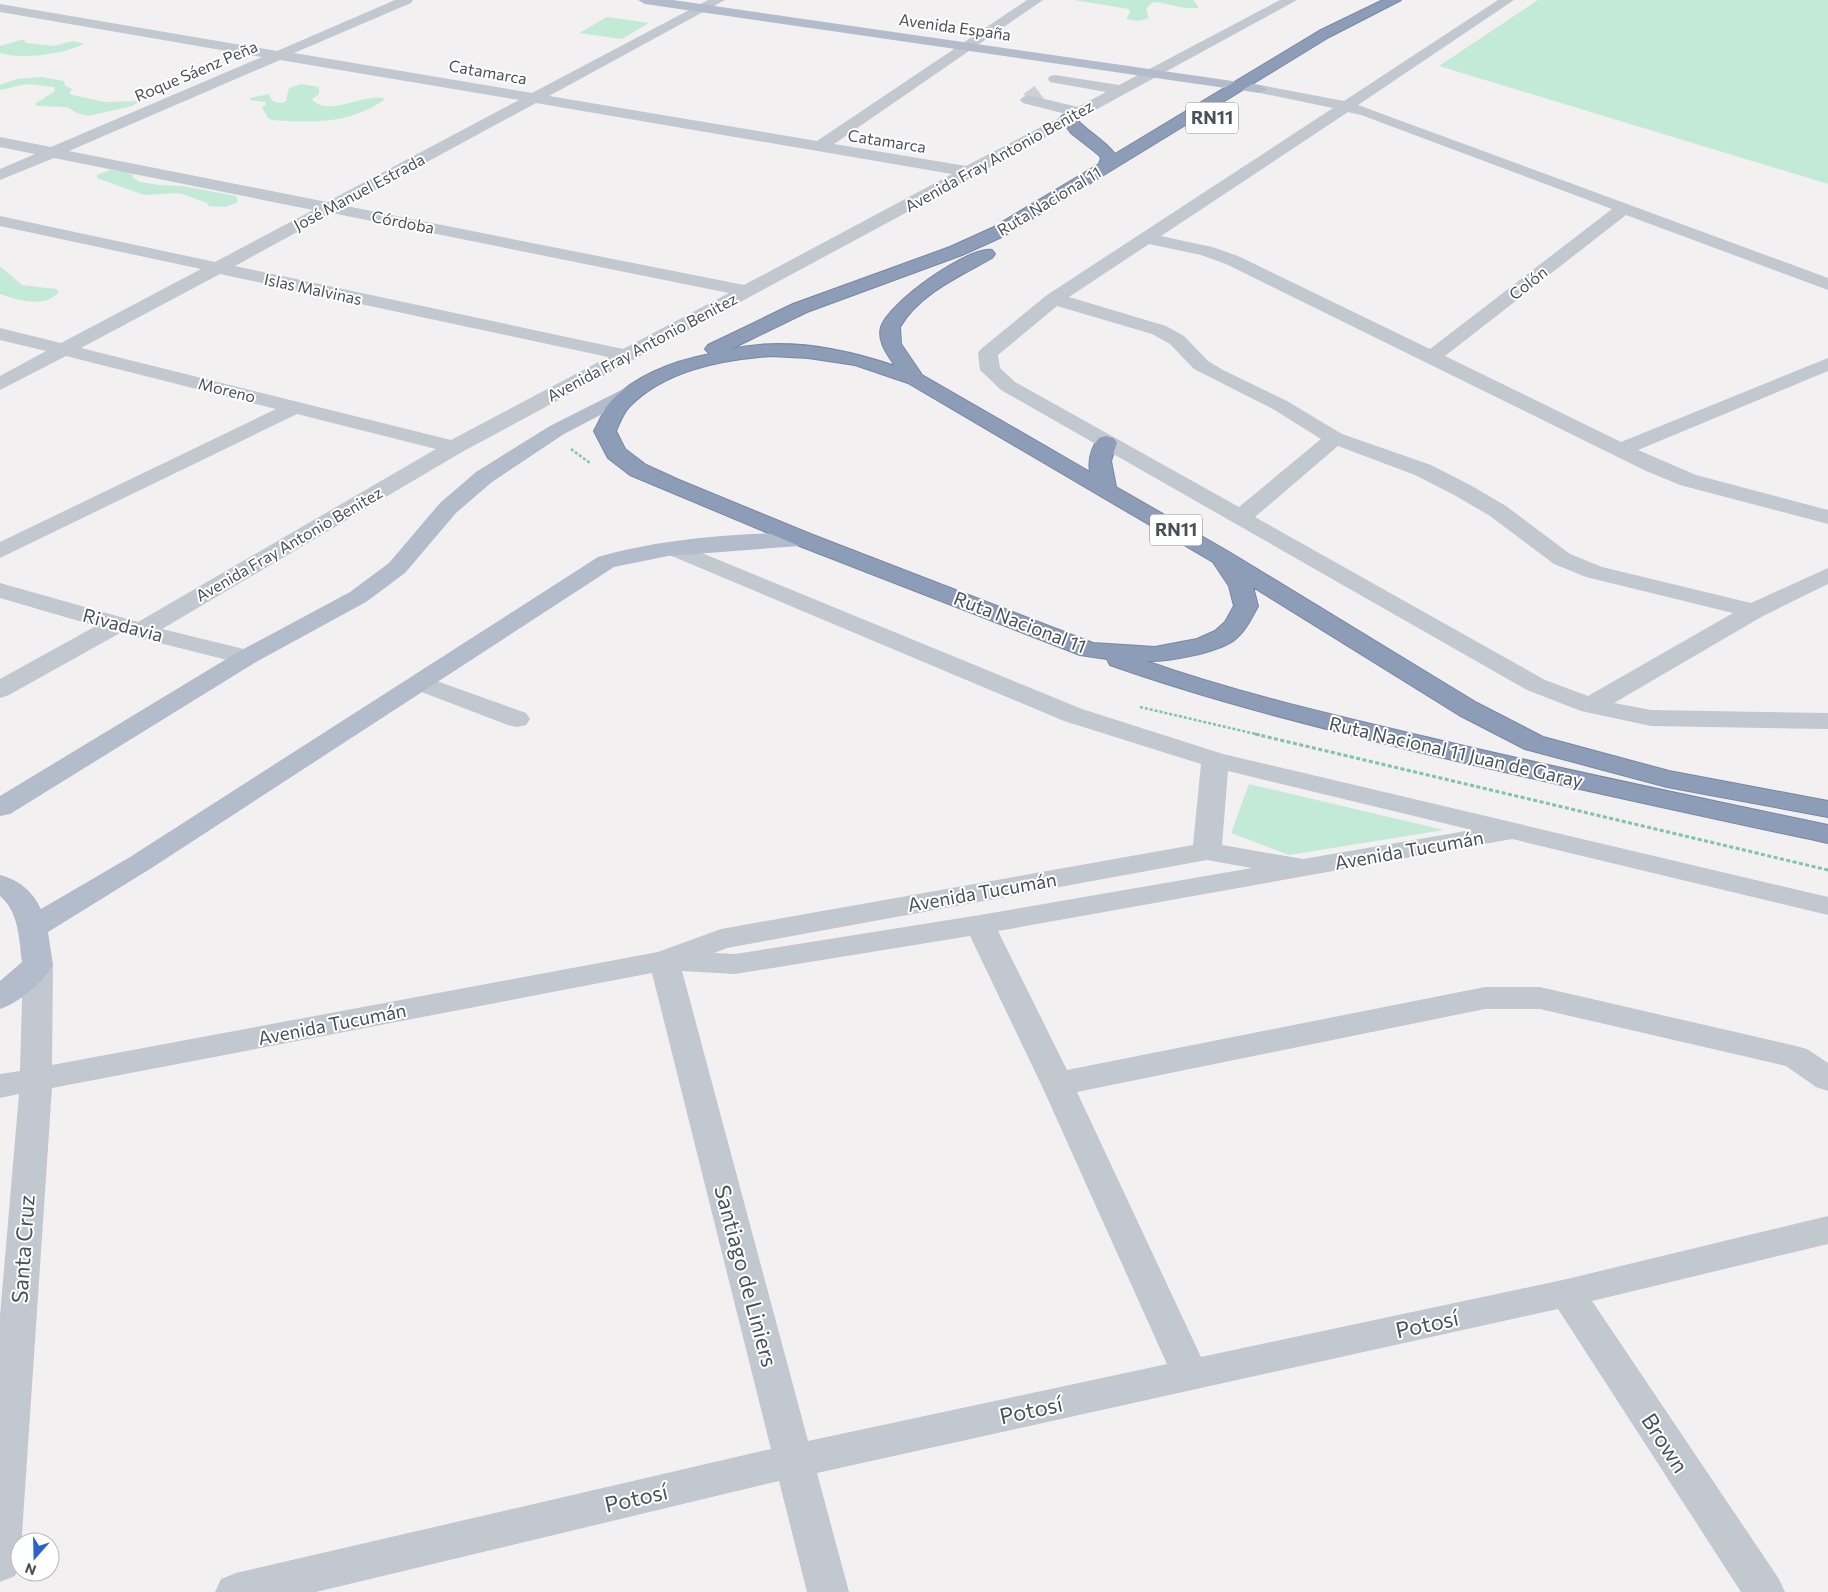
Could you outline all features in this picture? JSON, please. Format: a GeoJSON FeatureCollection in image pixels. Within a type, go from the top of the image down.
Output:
{"type":"FeatureCollection","features":[{"type":"Feature","properties":{"kind":"highway","name":"Ruta Nacional 11"},"geometry":{"type":"LineString","coordinates":[[685,365],[738,353],[770,350],[808,352],[860,360],[915,379],[1221,557],[1241,586],[1246,606],[1235,626],[1224,636],[1203,645],[1155,654],[1089,650],[805,540],[638,470],[616,453],[605,431],[619,406],[648,382],[800,308],[975,243],[1106,167],[1324,34],[1394,0]]}},
{"type":"Feature","properties":{"kind":"highway","name":"Ruta Nacional 11"},"geometry":{"type":"LineString","coordinates":[[915,379],[890,340],[890,328],[895,316],[915,297],[1260,89],[1400,0]]}},
{"type":"Feature","properties":{"kind":"highway"},"geometry":{"type":"LineString","coordinates":[[1073,115],[1072,127],[1106,151],[1109,158],[1106,167]]}},
{"type":"Feature","properties":{"kind":"highway"},"geometry":{"type":"LineString","coordinates":[[1106,442],[1099,455],[1099,466],[1106,490]]}},
{"type":"Feature","properties":{"kind":"highway","name":"Ruta Nacional 11 Juan de Garay"},"geometry":{"type":"LineString","coordinates":[[1221,557],[1468,709],[1534,743],[1667,779],[1828,810]]}},
{"type":"Feature","properties":{"kind":"highway","name":"Ruta Nacional 11 Juan de Garay"},"geometry":{"type":"LineString","coordinates":[[1089,650],[1168,678],[1273,709],[1566,780],[1828,834]]}},
{"type":"Feature","properties":{"kind":"main road","name":"Avenida España"},"geometry":{"type":"LineString","coordinates":[[645,0],[1260,89]]}},
{"type":"Feature","properties":{"kind":"main road"},"geometry":{"type":"LineString","coordinates":[[0,808],[247,657],[358,597],[397,568],[448,508],[484,477],[557,430],[648,382]]}},
{"type":"Feature","properties":{"kind":"main road"},"geometry":{"type":"LineString","coordinates":[[32,928],[140,863],[606,562],[623,556],[675,549],[769,539],[805,540]]}},
{"type":"Feature","properties":{"kind":"main road"},"geometry":{"type":"LineString","coordinates":[[0,884],[8,886],[28,910],[38,965],[0,998]]}},
{"type":"Feature","properties":{"kind":"street","name":"Roque Sáenz Peña"},"geometry":{"type":"LineString","coordinates":[[0,175],[44,151],[381,0]]}},
{"type":"Feature","properties":{"kind":"street","name":"Roque Sáenz Peña"},"geometry":{"type":"LineString","coordinates":[[0,164],[44,151],[406,0]]}},
{"type":"Feature","properties":{"kind":"street","name":"José Manuel Estrada"},"geometry":{"type":"LineString","coordinates":[[0,384],[718,0]]}},
{"type":"Feature","properties":{"kind":"street"},"geometry":{"type":"LineString","coordinates":[[819,148],[1036,0]]}},
{"type":"Feature","properties":{"kind":"street","name":"Avenida Fray Antonio Benitez"},"geometry":{"type":"LineString","coordinates":[[141,630],[454,446],[748,291],[1150,73],[1290,0]]}},
{"type":"Feature","properties":{"kind":"street"},"geometry":{"type":"LineString","coordinates":[[1507,0],[1054,299],[988,352],[990,370],[1008,386],[1536,685],[1590,706],[1651,718],[1828,721]]}},
{"type":"Feature","properties":{"kind":"street"},"geometry":{"type":"LineString","coordinates":[[8,23],[61,3]]}},
{"type":"Feature","properties":{"kind":"street","name":"Catamarca"},"geometry":{"type":"LineString","coordinates":[[0,8],[264,51],[819,148],[970,172]]}},
{"type":"Feature","properties":{"kind":"street"},"geometry":{"type":"LineString","coordinates":[[1073,115],[1033,96],[1074,62]]}},
{"type":"Feature","properties":{"kind":"street"},"geometry":{"type":"LineString","coordinates":[[1054,79],[1120,90]]}},
{"type":"Feature","properties":{"kind":"street"},"geometry":{"type":"LineString","coordinates":[[1260,89],[1346,106],[1828,284]]}},
{"type":"Feature","properties":{"kind":"street","name":"Córdoba"},"geometry":{"type":"LineString","coordinates":[[0,142],[748,291]]}},
{"type":"Feature","properties":{"kind":"street","name":"Colón"},"geometry":{"type":"LineString","coordinates":[[1432,357],[1624,208]]}},
{"type":"Feature","properties":{"kind":"street","name":"Islas Malvinas"},"geometry":{"type":"LineString","coordinates":[[0,221],[626,355]]}},
{"type":"Feature","properties":{"kind":"street"},"geometry":{"type":"LineString","coordinates":[[1145,238],[1206,250],[1232,260],[1620,450],[1688,480],[1828,517]]}},
{"type":"Feature","properties":{"kind":"street"},"geometry":{"type":"LineString","coordinates":[[1054,299],[1159,330],[1177,340],[1201,365],[1216,374],[1280,405],[1335,438],[1423,470],[1464,491],[1498,511],[1562,558],[1594,572],[1754,611]]}},
{"type":"Feature","properties":{"kind":"street","name":"Moreno"},"geometry":{"type":"LineString","coordinates":[[0,334],[454,446]]}},
{"type":"Feature","properties":{"kind":"street"},"geometry":{"type":"LineString","coordinates":[[1620,450],[1828,364]]}},
{"type":"Feature","properties":{"kind":"street"},"geometry":{"type":"LineString","coordinates":[[0,551],[296,407]]}},
{"type":"Feature","properties":{"kind":"street"},"geometry":{"type":"LineString","coordinates":[[1241,517],[1335,438]]}},
{"type":"Feature","properties":{"kind":"street"},"geometry":{"type":"LineString","coordinates":[[675,549],[1072,715],[1214,760],[1828,906]]}},
{"type":"Feature","properties":{"kind":"street"},"geometry":{"type":"LineString","coordinates":[[1590,706],[1754,611],[1828,575]]}},
{"type":"Feature","properties":{"kind":"street","name":"Rivadavia"},"geometry":{"type":"LineString","coordinates":[[0,590],[117,624],[247,657]]}},
{"type":"Feature","properties":{"kind":"street"},"geometry":{"type":"LineString","coordinates":[[0,690],[117,624]]}},
{"type":"Feature","properties":{"kind":"street"},"geometry":{"type":"LineString","coordinates":[[420,683],[517,719]]}},
{"type":"Feature","properties":{"kind":"street"},"geometry":{"type":"LineString","coordinates":[[1207,851],[1214,760]]}},
{"type":"Feature","properties":{"kind":"street","name":"Avenida Tucumán"},"geometry":{"type":"LineString","coordinates":[[664,961],[735,964],[980,925],[1515,831]]}},
{"type":"Feature","properties":{"kind":"street","name":"Avenida Tucumán"},"geometry":{"type":"LineString","coordinates":[[0,1086],[664,961],[721,940],[1207,851],[1302,868]]}},
{"type":"Feature","properties":{"kind":"street"},"geometry":{"type":"LineString","coordinates":[[980,925],[1191,1375]]}},
{"type":"Feature","properties":{"kind":"street","name":"Santiago de Liniers"},"geometry":{"type":"LineString","coordinates":[[664,961],[828,1592]]}},
{"type":"Feature","properties":{"kind":"street","name":"Santa Cruz"},"geometry":{"type":"LineString","coordinates":[[0,1563],[36,1080],[38,965]]}},
{"type":"Feature","properties":{"kind":"street"},"geometry":{"type":"LineString","coordinates":[[1056,1084],[1484,998],[1540,998],[1796,1056],[1828,1079]]}},
{"type":"Feature","properties":{"kind":"street","name":"Potosí"},"geometry":{"type":"LineString","coordinates":[[236,1592],[794,1461],[1567,1293],[1828,1230]]}},
{"type":"Feature","properties":{"kind":"street","name":"Brown"},"geometry":{"type":"LineString","coordinates":[[1567,1293],[1764,1592]]}},
{"type":"Feature","properties":{"kind":"green space"},"geometry":{"type":"Polygon","coordinates":[[[1074,0],[1193,0],[1198,8],[1185,8],[1157,2],[1152,3],[1146,9],[1149,18],[1138,21],[1126,19],[1130,12],[1129,9],[1074,0]]]}},
{"type":"Feature","properties":{"kind":"green space"},"geometry":{"type":"Polygon","coordinates":[[[1538,0],[1828,0],[1828,184],[1439,66],[1538,0]]]}},
{"type":"Feature","properties":{"kind":"green space"},"geometry":{"type":"Polygon","coordinates":[[[607,17],[649,23],[622,39],[579,33],[607,17]]]}},
{"type":"Feature","properties":{"kind":"green space"},"geometry":{"type":"Polygon","coordinates":[[[24,40],[26,43],[54,46],[73,41],[84,44],[65,51],[42,55],[19,56],[0,53],[0,46],[24,40]]]}},
{"type":"Feature","properties":{"kind":"green space"},"geometry":{"type":"Polygon","coordinates":[[[41,77],[64,81],[65,86],[72,89],[69,93],[73,95],[104,102],[140,101],[132,106],[88,116],[77,113],[67,107],[38,106],[35,104],[55,91],[54,87],[27,84],[0,90],[0,85],[17,79],[41,77]]]}},
{"type":"Feature","properties":{"kind":"green space"},"geometry":{"type":"Polygon","coordinates":[[[301,84],[319,87],[319,94],[312,99],[319,104],[327,106],[337,106],[368,98],[385,99],[359,113],[345,117],[302,122],[272,120],[268,118],[262,108],[266,104],[265,102],[250,100],[250,98],[269,94],[274,102],[283,103],[286,101],[289,88],[301,84]]]}},
{"type":"Feature","properties":{"kind":"green space"},"geometry":{"type":"Polygon","coordinates":[[[110,170],[123,171],[133,175],[133,178],[140,182],[182,186],[236,196],[238,202],[225,207],[208,206],[207,203],[179,193],[144,195],[97,178],[97,175],[110,170]]]}},
{"type":"Feature","properties":{"kind":"green space"},"geometry":{"type":"Polygon","coordinates":[[[0,266],[22,285],[56,289],[59,292],[53,297],[39,302],[31,302],[0,294],[0,266]]]}},
{"type":"Feature","properties":{"kind":"green space"},"geometry":{"type":"Polygon","coordinates":[[[1249,784],[1444,830],[1289,855],[1231,833],[1249,784]]]}},
{"type":"Feature","properties":{"kind":"tunnel"},"geometry":{"type":"LineString","coordinates":[[1028,100],[1039,92]]}}]}
